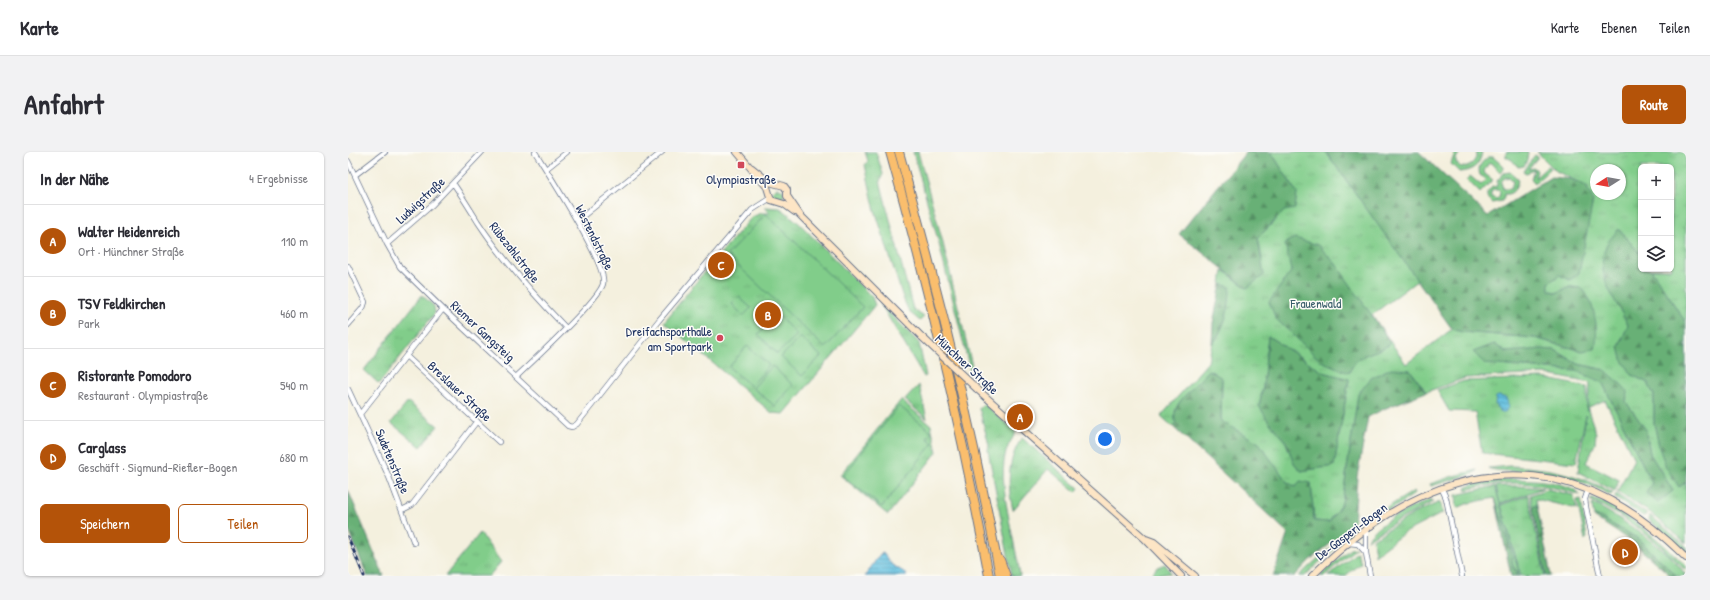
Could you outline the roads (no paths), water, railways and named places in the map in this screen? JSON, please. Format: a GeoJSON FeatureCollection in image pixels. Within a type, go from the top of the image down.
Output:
{"type":"FeatureCollection","features":[{"type":"Feature","properties":{"kind":"highway"},"geometry":{"type":"LineString","coordinates":[[890,152],[950,387],[989,576]]}},
{"type":"Feature","properties":{"kind":"highway"},"geometry":{"type":"LineString","coordinates":[[899,152],[939,298],[962,392],[1000,576]]}},
{"type":"Feature","properties":{"kind":"highway"},"geometry":{"type":"LineString","coordinates":[[995,552],[1006,576]]}},
{"type":"Feature","properties":{"kind":"street"},"geometry":{"type":"LineString","coordinates":[[355,176],[385,152]]}},
{"type":"Feature","properties":{"kind":"street","name":"Ludwigstraße"},"geometry":{"type":"LineString","coordinates":[[387,244],[454,183],[482,152]]}},
{"type":"Feature","properties":{"kind":"street","name":"Westendstraße"},"geometry":{"type":"LineString","coordinates":[[516,377],[566,328],[601,289],[604,282],[603,272],[577,221],[536,152]]}},
{"type":"Feature","properties":{"kind":"street"},"geometry":{"type":"LineString","coordinates":[[546,169],[567,152]]}},
{"type":"Feature","properties":{"kind":"street"},"geometry":{"type":"LineString","coordinates":[[577,221],[662,152]]}},
{"type":"Feature","properties":{"kind":"street","name":"Münchner Straße"},"geometry":{"type":"LineString","coordinates":[[737,152],[752,168],[768,190],[769,199],[780,203],[800,215]]}},
{"type":"Feature","properties":{"kind":"street","name":"Riemer Gangsteig"},"geometry":{"type":"LineString","coordinates":[[348,161],[387,244],[400,267],[442,309],[568,426],[572,427],[577,424],[664,314],[752,210],[769,199]]}},
{"type":"Feature","properties":{"kind":"street","name":"Münchner Straße"},"geometry":{"type":"LineString","coordinates":[[752,168],[774,184],[784,186],[787,196],[800,215],[922,337],[977,389],[1144,538],[1181,576]]}},
{"type":"Feature","properties":{"kind":"street","name":"Rübezahlstraße"},"geometry":{"type":"LineString","coordinates":[[454,183],[478,222],[504,257],[533,294],[566,328]]}},
{"type":"Feature","properties":{"kind":"street"},"geometry":{"type":"LineString","coordinates":[[768,190],[774,184]]}},
{"type":"Feature","properties":{"kind":"street"},"geometry":{"type":"LineString","coordinates":[[780,203],[787,196]]}},
{"type":"Feature","properties":{"kind":"street"},"geometry":{"type":"LineString","coordinates":[[348,266],[365,302],[363,308],[348,326]]}},
{"type":"Feature","properties":{"kind":"street"},"geometry":{"type":"LineString","coordinates":[[360,414],[442,309]]}},
{"type":"Feature","properties":{"kind":"street","name":"Breslauer Straße"},"geometry":{"type":"LineString","coordinates":[[406,356],[499,442]]}},
{"type":"Feature","properties":{"kind":"street","name":"Sudetenstraße"},"geometry":{"type":"LineString","coordinates":[[348,390],[402,510],[414,543]]}},
{"type":"Feature","properties":{"kind":"street"},"geometry":{"type":"LineString","coordinates":[[402,510],[412,505],[477,421]]}},
{"type":"Feature","properties":{"kind":"street","name":"De-Gasperi-Bogen"},"geometry":{"type":"LineString","coordinates":[[1312,576],[1366,530],[1407,505],[1442,488],[1477,478],[1512,474],[1545,477],[1588,490],[1634,514],[1656,531],[1686,558]]}},
{"type":"Feature","properties":{"kind":"street"},"geometry":{"type":"LineString","coordinates":[[1442,488],[1446,498],[1462,576]]}},
{"type":"Feature","properties":{"kind":"street"},"geometry":{"type":"LineString","coordinates":[[1588,490],[1584,499],[1600,576]]}},
{"type":"Feature","properties":{"kind":"street"},"geometry":{"type":"LineString","coordinates":[[1366,530],[1366,553],[1370,576]]}},
{"type":"Feature","properties":{"kind":"street","name":"Münchner Straße"},"geometry":{"type":"LineString","coordinates":[[1144,538],[1154,542],[1195,576]]}},
{"type":"Feature","properties":{"kind":"street"},"geometry":{"type":"LineString","coordinates":[[1349,543],[1358,544],[1366,553]]}},
{"type":"Feature","properties":{"kind":"water"},"geometry":{"type":"Polygon","coordinates":[[[1499,396],[1506,398],[1509,407],[1505,412],[1501,412],[1495,405],[1496,397],[1499,396]]]}},
{"type":"Feature","properties":{"kind":"water"},"geometry":{"type":"Polygon","coordinates":[[[883,553],[892,565],[904,572],[907,576],[865,576],[880,554],[883,553]]]}},
{"type":"Feature","properties":{"kind":"railway"},"geometry":{"type":"LineString","coordinates":[[348,537],[364,576]]}},
{"type":"Feature","properties":{"kind":"place","name":"Olympiastraße"},"geometry":{"type":"Point","coordinates":[741,165]}},
{"type":"Feature","properties":{"kind":"place","name":"Ristorante Pomodoro"},"geometry":{"type":"Point","coordinates":[721,265]}},
{"type":"Feature","properties":{"kind":"place","name":"TSV Feldkirchen"},"geometry":{"type":"Point","coordinates":[768,315]}},
{"type":"Feature","properties":{"kind":"place","name":"Dreifachsporthalle am Sportpark"},"geometry":{"type":"Point","coordinates":[720,338]}},
{"type":"Feature","properties":{"kind":"place","name":"Walter Heidenreich"},"geometry":{"type":"Point","coordinates":[1020,417]}},
{"type":"Feature","properties":{"kind":"place","name":"Carglass"},"geometry":{"type":"Point","coordinates":[1625,552]}},
{"type":"Feature","properties":{"kind":"park label","name":"Frauenwald"},"geometry":{"type":"Point","coordinates":[1316,303]}}]}
